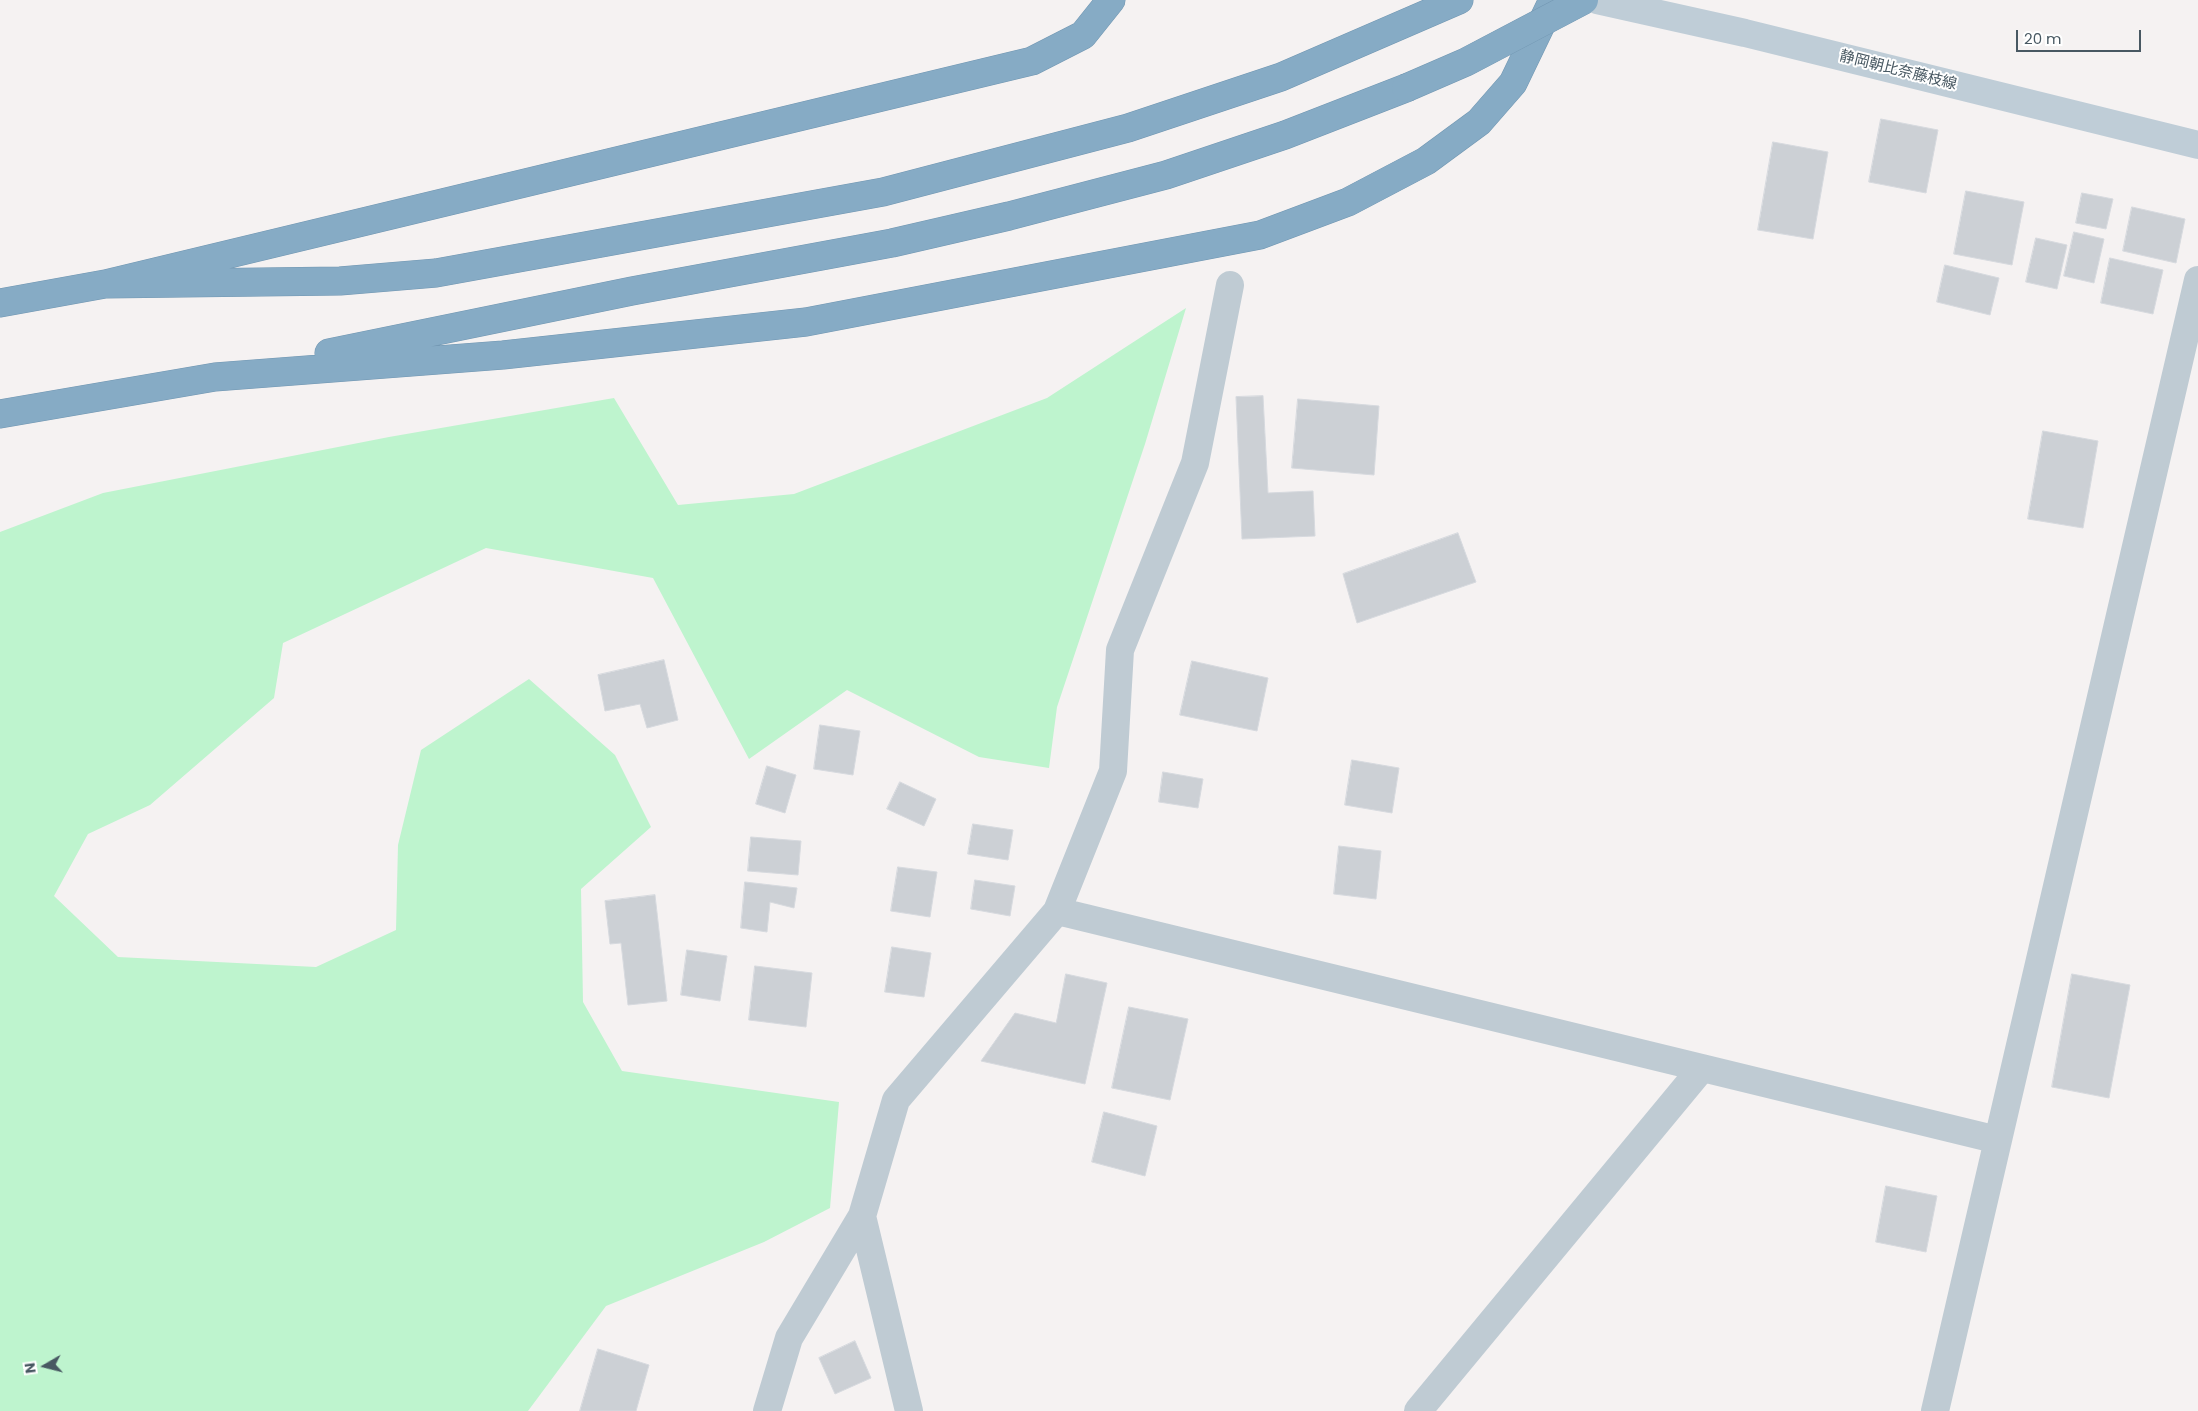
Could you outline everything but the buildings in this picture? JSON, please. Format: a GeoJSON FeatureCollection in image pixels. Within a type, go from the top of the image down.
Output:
{"type":"FeatureCollection","features":[{"type":"Feature","properties":{"kind":"highway"},"geometry":{"type":"LineString","coordinates":[[0,304],[105,284],[1032,61],[1083,35],[1111,0]]}},
{"type":"Feature","properties":{"kind":"highway"},"geometry":{"type":"LineString","coordinates":[[105,284],[340,281],[436,273],[883,192],[1128,128],[1281,77],[1459,0]]}},
{"type":"Feature","properties":{"kind":"highway"},"geometry":{"type":"LineString","coordinates":[[216,377],[503,355],[806,322],[1260,235],[1348,202],[1426,161],[1479,122],[1513,84],[1553,0]]}},
{"type":"Feature","properties":{"kind":"highway"},"geometry":{"type":"LineString","coordinates":[[0,414],[216,377],[632,291],[892,243],[1009,216],[1166,175],[1285,135],[1406,88],[1466,62],[1584,0]]}},
{"type":"Feature","properties":{"kind":"main road","name":"静岡朝比奈藤枝線"},"geometry":{"type":"LineString","coordinates":[[1597,0],[1745,33],[2198,145]]}},
{"type":"Feature","properties":{"kind":"street"},"geometry":{"type":"LineString","coordinates":[[1935,1411],[2198,280]]}},
{"type":"Feature","properties":{"kind":"street"},"geometry":{"type":"LineString","coordinates":[[767,1411],[790,1338],[862,1216],[896,1100],[1057,911],[1113,771],[1120,650],[1195,463],[1230,285]]}},
{"type":"Feature","properties":{"kind":"street"},"geometry":{"type":"LineString","coordinates":[[1057,911],[1998,1140]]}},
{"type":"Feature","properties":{"kind":"street"},"geometry":{"type":"LineString","coordinates":[[1418,1411],[1702,1068]]}},
{"type":"Feature","properties":{"kind":"street"},"geometry":{"type":"LineString","coordinates":[[862,1216],[909,1411]]}},
{"type":"Feature","properties":{"kind":"green space"},"geometry":{"type":"Polygon","coordinates":[[[1186,308],[1145,444],[1057,707],[1049,768],[979,757],[847,690],[749,759],[653,578],[486,548],[283,643],[274,698],[150,805],[88,834],[54,896],[118,957],[316,967],[396,930],[398,845],[421,750],[529,679],[615,755],[651,827],[581,889],[583,1002],[622,1071],[839,1102],[830,1208],[764,1242],[606,1306],[528,1411],[0,1411],[0,532],[103,493],[389,437],[614,398],[678,505],[794,494],[1047,398],[1186,308]]]}}]}
